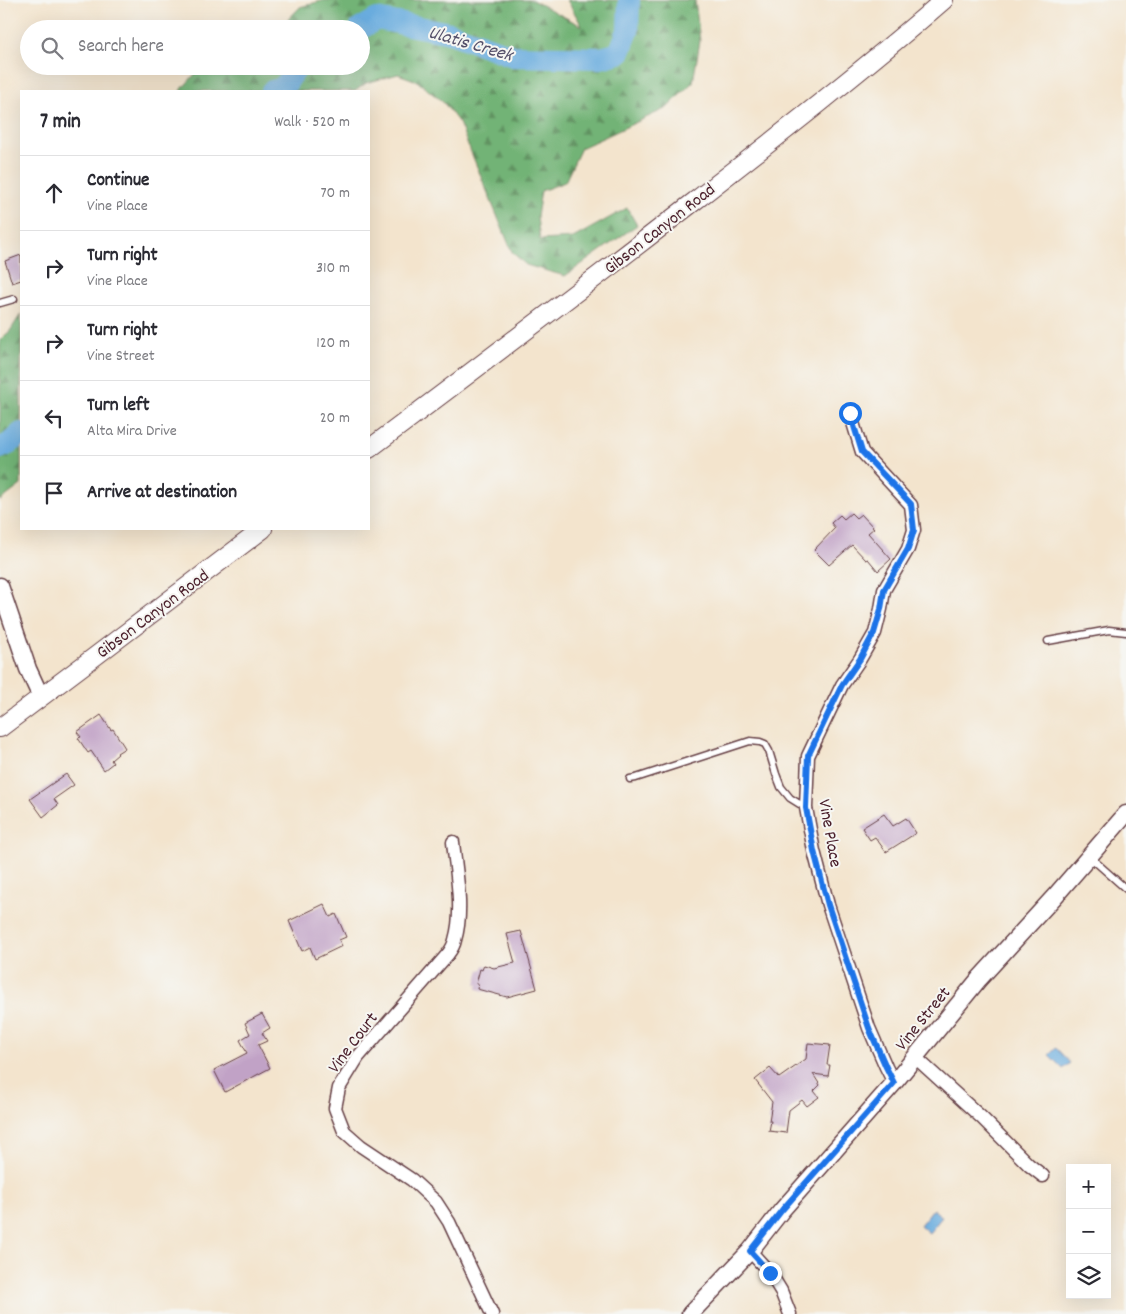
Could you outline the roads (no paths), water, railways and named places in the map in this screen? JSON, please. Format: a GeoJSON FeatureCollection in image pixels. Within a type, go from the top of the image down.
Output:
{"type":"FeatureCollection","features":[{"type":"Feature","properties":{"kind":"main road","name":"Gibson Canyon Road"},"geometry":{"type":"LineString","coordinates":[[370,448],[534,326],[745,162],[944,0]]}},
{"type":"Feature","properties":{"kind":"main road","name":"Gibson Canyon Road"},"geometry":{"type":"LineString","coordinates":[[0,728],[262,530]]}},
{"type":"Feature","properties":{"kind":"street","name":"Vine Place"},"geometry":{"type":"LineString","coordinates":[[850,413],[862,452],[911,504],[914,530],[908,549],[884,590],[874,633],[860,659],[842,685],[808,756],[806,808],[814,851],[828,905],[869,1028],[894,1083]]}},
{"type":"Feature","properties":{"kind":"street"},"geometry":{"type":"LineString","coordinates":[[0,586],[28,669],[41,697]]}},
{"type":"Feature","properties":{"kind":"street","name":"Vine Street"},"geometry":{"type":"LineString","coordinates":[[690,1314],[750,1251],[782,1210],[894,1083],[979,980],[1126,814]]}},
{"type":"Feature","properties":{"kind":"street","name":"Vine Court"},"geometry":{"type":"LineString","coordinates":[[452,842],[459,918],[455,941],[448,954],[358,1057],[339,1088],[335,1108],[344,1131],[361,1146],[412,1180],[436,1202],[449,1222],[492,1314]]}},
{"type":"Feature","properties":{"kind":"street"},"geometry":{"type":"LineString","coordinates":[[915,1057],[1043,1176]]}},
{"type":"Feature","properties":{"kind":"street"},"geometry":{"type":"LineString","coordinates":[[750,1251],[770,1273],[781,1291],[790,1314]]}},
{"type":"Feature","properties":{"kind":"lane"},"geometry":{"type":"LineString","coordinates":[[0,303],[14,299]]}},
{"type":"Feature","properties":{"kind":"lane"},"geometry":{"type":"LineString","coordinates":[[1048,641],[1109,630],[1126,632]]}},
{"type":"Feature","properties":{"kind":"lane"},"geometry":{"type":"LineString","coordinates":[[630,779],[755,741],[765,744],[781,786],[790,798],[806,808]]}},
{"type":"Feature","properties":{"kind":"lane"},"geometry":{"type":"LineString","coordinates":[[1089,856],[1126,890]]}},
{"type":"Feature","properties":{"kind":"water"},"geometry":{"type":"Polygon","coordinates":[[[1056,1048],[1070,1063],[1063,1069],[1049,1055],[1056,1048]]]}},
{"type":"Feature","properties":{"kind":"water"},"geometry":{"type":"Polygon","coordinates":[[[933,1209],[942,1217],[929,1233],[920,1225],[933,1209]]]}},
{"type":"Feature","properties":{"kind":"waterway","name":"Ulatis Creek"},"geometry":{"type":"LineString","coordinates":[[370,23],[377,19],[450,33],[513,56],[601,58],[619,53],[628,31],[629,0]]}},
{"type":"Feature","properties":{"kind":"waterway","name":"Ulatis Creek"},"geometry":{"type":"LineString","coordinates":[[276,90],[283,88],[292,75]]}},
{"type":"Feature","properties":{"kind":"waterway","name":"Ulatis Creek"},"geometry":{"type":"LineString","coordinates":[[0,448],[9,444],[20,434]]}}]}
